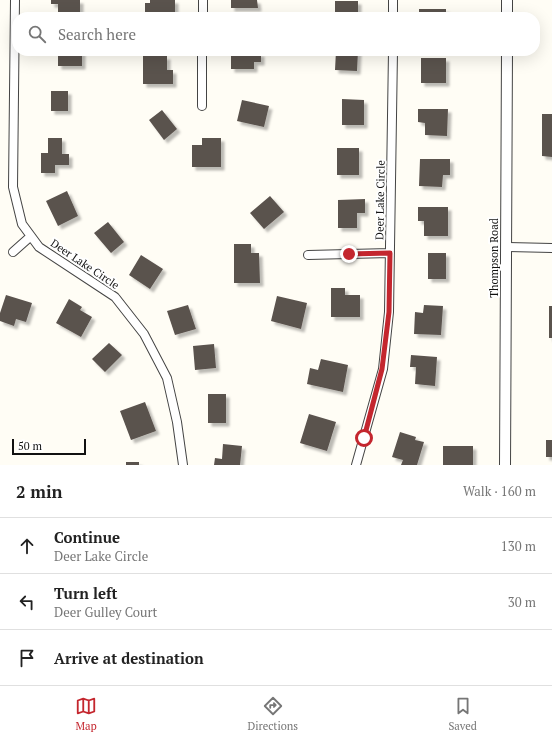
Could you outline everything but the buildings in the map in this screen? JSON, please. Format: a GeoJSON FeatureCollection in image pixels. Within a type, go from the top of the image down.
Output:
{"type":"FeatureCollection","features":[{"type":"Feature","properties":{"kind":"street","name":"Deer Lake Circle"},"geometry":{"type":"LineString","coordinates":[[15,0],[15,12]]}},
{"type":"Feature","properties":{"kind":"street"},"geometry":{"type":"LineString","coordinates":[[203,0],[203,12]]}},
{"type":"Feature","properties":{"kind":"street"},"geometry":{"type":"LineString","coordinates":[[393,0],[393,12]]}},
{"type":"Feature","properties":{"kind":"street"},"geometry":{"type":"LineString","coordinates":[[507,0],[507,12]]}},
{"type":"Feature","properties":{"kind":"street","name":"Deer Lake Circle"},"geometry":{"type":"LineString","coordinates":[[14,56],[13,187],[22,224],[38,246],[115,297],[144,334],[167,378],[177,422],[183,465]]}},
{"type":"Feature","properties":{"kind":"street"},"geometry":{"type":"LineString","coordinates":[[202,56],[202,106]]}},
{"type":"Feature","properties":{"kind":"street","name":"Deer Lake Circle"},"geometry":{"type":"LineString","coordinates":[[356,465],[382,369],[389,312],[392,56]]}},
{"type":"Feature","properties":{"kind":"street","name":"Thompson Road"},"geometry":{"type":"LineString","coordinates":[[505,465],[507,56]]}},
{"type":"Feature","properties":{"kind":"street"},"geometry":{"type":"LineString","coordinates":[[13,252],[31,236]]}},
{"type":"Feature","properties":{"kind":"street"},"geometry":{"type":"LineString","coordinates":[[506,248],[552,248]]}},
{"type":"Feature","properties":{"kind":"street"},"geometry":{"type":"LineString","coordinates":[[308,255],[390,253]]}},
{"type":"Feature","properties":{"kind":"route"},"geometry":{"type":"LineString","coordinates":[[349,254],[390,253],[389,312],[382,369],[364,438]]}}]}
